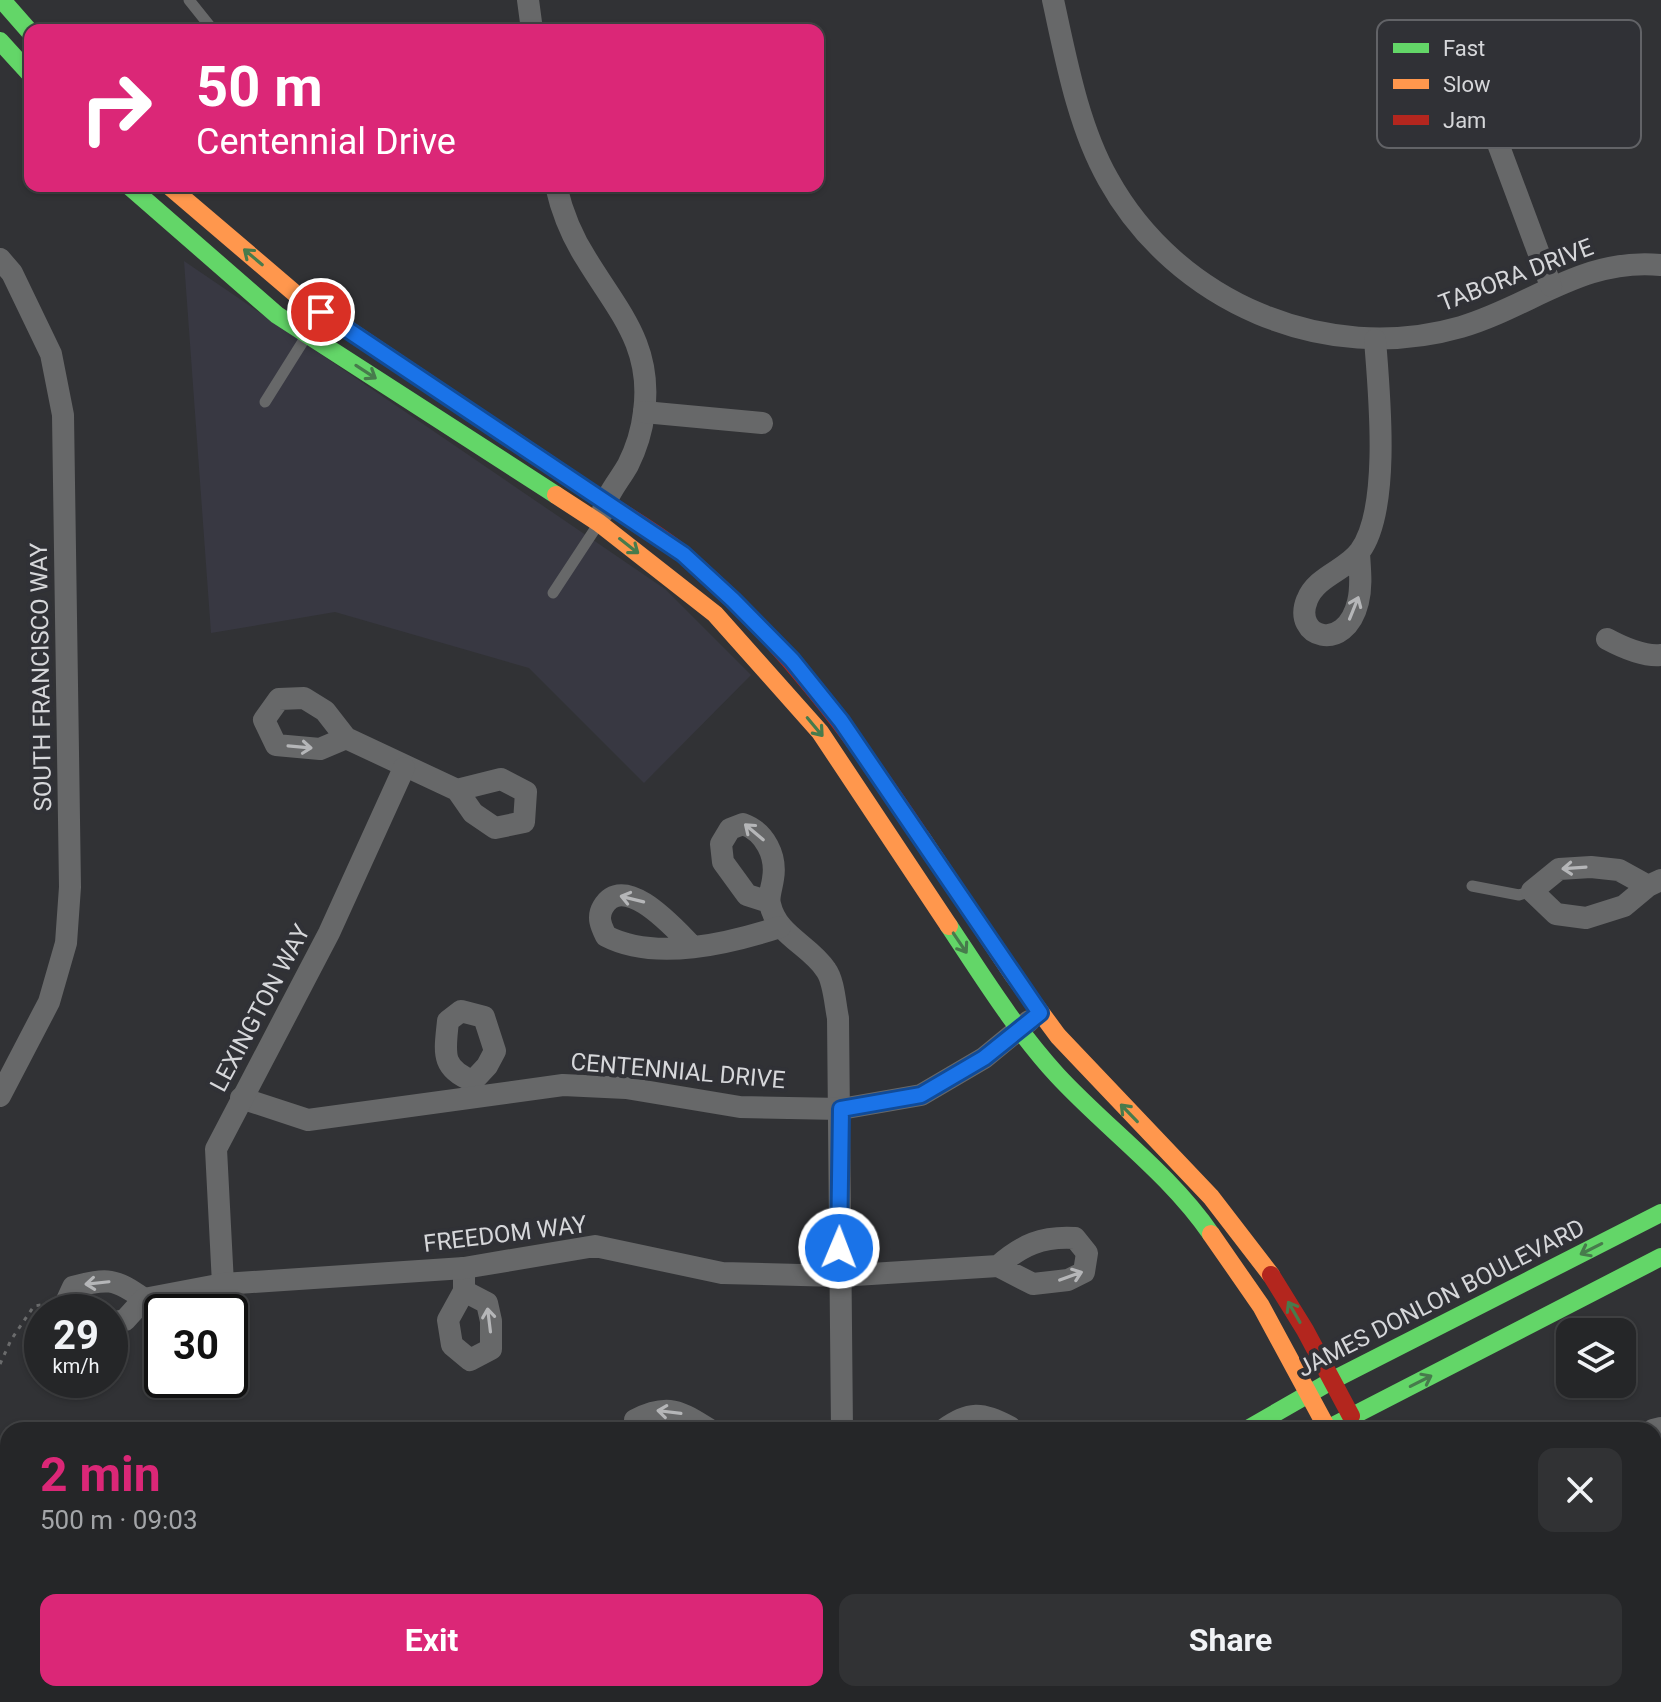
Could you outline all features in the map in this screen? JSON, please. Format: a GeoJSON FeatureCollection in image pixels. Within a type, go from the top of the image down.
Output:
{"type":"FeatureCollection","features":[{"type":"Feature","properties":{"kind":"main road"},"geometry":{"type":"LineString","coordinates":[[3,0],[24,25]]}},
{"type":"Feature","properties":{"kind":"main road"},"geometry":{"type":"LineString","coordinates":[[0,41],[24,67]]}},
{"type":"Feature","properties":{"kind":"main road"},"geometry":{"type":"LineString","coordinates":[[135,192],[277,315],[602,512],[683,554],[733,600],[792,660],[841,721],[1040,1013],[1121,1105],[1211,1197],[1239,1232],[1284,1296],[1354,1422]]}},
{"type":"Feature","properties":{"kind":"main road"},"geometry":{"type":"LineString","coordinates":[[176,192],[298,296],[602,512],[715,614],[820,732],[1018,1030],[1059,1077],[1162,1176],[1205,1225],[1261,1306],[1323,1422]]}},
{"type":"Feature","properties":{"kind":"main road","name":"JAMES DONLON BOULEVARD"},"geometry":{"type":"LineString","coordinates":[[1259,1422],[1308,1393],[1661,1213]]}},
{"type":"Feature","properties":{"kind":"main road"},"geometry":{"type":"LineString","coordinates":[[1356,1422],[1661,1257]]}},
{"type":"Feature","properties":{"kind":"street"},"geometry":{"type":"LineString","coordinates":[[528,0],[531,24]]}},
{"type":"Feature","properties":{"kind":"street","name":"TABORA DRIVE"},"geometry":{"type":"LineString","coordinates":[[1053,0],[1080,109],[1098,159],[1118,197],[1155,242],[1200,281],[1248,310],[1301,329],[1353,339],[1419,336],[1464,326],[1551,286],[1613,267],[1661,265]]}},
{"type":"Feature","properties":{"kind":"street"},"geometry":{"type":"LineString","coordinates":[[1500,148],[1551,286]]}},
{"type":"Feature","properties":{"kind":"street"},"geometry":{"type":"LineString","coordinates":[[558,192],[576,241],[625,317],[644,371],[644,412],[640,433],[629,463],[602,512]]}},
{"type":"Feature","properties":{"kind":"street","name":"SOUTH FRANCISCO WAY"},"geometry":{"type":"LineString","coordinates":[[0,259],[12,273],[51,354],[63,415],[70,887],[66,943],[49,1002],[0,1096]]}},
{"type":"Feature","properties":{"kind":"street"},"geometry":{"type":"LineString","coordinates":[[1359,553],[1374,525],[1381,434],[1375,340]]}},
{"type":"Feature","properties":{"kind":"street"},"geometry":{"type":"LineString","coordinates":[[644,412],[762,423]]}},
{"type":"Feature","properties":{"kind":"street"},"geometry":{"type":"LineString","coordinates":[[1607,639],[1653,656],[1661,655]]}},
{"type":"Feature","properties":{"kind":"street"},"geometry":{"type":"LineString","coordinates":[[346,738],[404,768],[457,790]]}},
{"type":"Feature","properties":{"kind":"street","name":"LEXINGTON WAY"},"geometry":{"type":"LineString","coordinates":[[223,1284],[216,1149],[329,933],[404,768]]}},
{"type":"Feature","properties":{"kind":"street"},"geometry":{"type":"LineString","coordinates":[[1591,867],[1619,870],[1654,883],[1624,906],[1586,918],[1556,914],[1532,891],[1559,869],[1591,867]]}},
{"type":"Feature","properties":{"kind":"street"},"geometry":{"type":"LineString","coordinates":[[769,902],[780,927],[827,971],[838,1018],[842,1422]]}},
{"type":"Feature","properties":{"kind":"street"},"geometry":{"type":"LineString","coordinates":[[692,946],[730,943],[780,927]]}},
{"type":"Feature","properties":{"kind":"street","name":"CENTENNIAL DRIVE"},"geometry":{"type":"LineString","coordinates":[[241,1098],[308,1120],[474,1090],[563,1085],[626,1088],[740,1107],[841,1109],[921,1095],[984,1058],[1040,1013]]}},
{"type":"Feature","properties":{"kind":"street","name":"FREEDOM WAY"},"geometry":{"type":"LineString","coordinates":[[170,1294],[223,1284],[464,1268],[595,1246],[722,1273],[839,1276],[998,1266]]}},
{"type":"Feature","properties":{"kind":"street"},"geometry":{"type":"LineString","coordinates":[[464,1268],[464,1291]]}},
{"type":"Feature","properties":{"kind":"street"},"geometry":{"type":"LineString","coordinates":[[72,1294],[73,1287],[97,1281],[120,1282],[144,1299],[128,1317]]}},
{"type":"Feature","properties":{"kind":"street"},"geometry":{"type":"LineString","coordinates":[[635,1422],[656,1409],[685,1414],[698,1422]]}},
{"type":"Feature","properties":{"kind":"street"},"geometry":{"type":"LineString","coordinates":[[955,1422],[964,1416],[986,1415],[1000,1422]]}},
{"type":"Feature","properties":{"kind":"lane"},"geometry":{"type":"LineString","coordinates":[[189,0],[208,24]]}},
{"type":"Feature","properties":{"kind":"lane"},"geometry":{"type":"LineString","coordinates":[[265,402],[307,334]]}},
{"type":"Feature","properties":{"kind":"lane"},"geometry":{"type":"LineString","coordinates":[[553,593],[602,512]]}},
{"type":"Feature","properties":{"kind":"lane"},"geometry":{"type":"LineString","coordinates":[[1472,886],[1519,895],[1532,891]]}},
{"type":"Feature","properties":{"kind":"path"},"geometry":{"type":"LineString","coordinates":[[0,1364],[24,1321]]}},
{"type":"Feature","properties":{"kind":"shaded area"},"geometry":{"type":"Polygon","coordinates":[[[184,261],[665,589],[751,675],[644,783],[529,668],[335,612],[211,633],[184,261]]]}},
{"type":"Feature","properties":{"kind":"traffic: fast"},"geometry":{"type":"LineString","coordinates":[[2,0],[24,25]]}},
{"type":"Feature","properties":{"kind":"traffic: fast"},"geometry":{"type":"LineString","coordinates":[[0,41],[24,67]]}},
{"type":"Feature","properties":{"kind":"traffic: fast"},"geometry":{"type":"LineString","coordinates":[[136,192],[277,315],[556,495]]}},
{"type":"Feature","properties":{"kind":"traffic: fast"},"geometry":{"type":"LineString","coordinates":[[949,926],[1000,1002],[1057,1075],[1176,1191],[1211,1234]]}},
{"type":"Feature","properties":{"kind":"traffic: fast"},"geometry":{"type":"LineString","coordinates":[[1260,1422],[1333,1380],[1661,1213]]}},
{"type":"Feature","properties":{"kind":"traffic: fast"},"geometry":{"type":"LineString","coordinates":[[1341,1422],[1661,1257]]}},
{"type":"Feature","properties":{"kind":"traffic: slow"},"geometry":{"type":"LineString","coordinates":[[176,192],[298,296],[598,497]]}},
{"type":"Feature","properties":{"kind":"traffic: slow"},"geometry":{"type":"LineString","coordinates":[[556,495],[599,523],[715,614],[820,732],[949,926]]}},
{"type":"Feature","properties":{"kind":"traffic: slow"},"geometry":{"type":"LineString","coordinates":[[921,837],[1013,975],[1058,1036],[1211,1197],[1271,1275]]}},
{"type":"Feature","properties":{"kind":"traffic: slow"},"geometry":{"type":"LineString","coordinates":[[1211,1234],[1261,1306],[1324,1422]]}},
{"type":"Feature","properties":{"kind":"traffic: jam"},"geometry":{"type":"LineString","coordinates":[[598,497],[674,547],[752,618],[841,724],[921,837]]}},
{"type":"Feature","properties":{"kind":"traffic: jam"},"geometry":{"type":"LineString","coordinates":[[1271,1275],[1305,1330],[1351,1416]]}},
{"type":"Feature","properties":{"kind":"route"},"geometry":{"type":"LineString","coordinates":[[321,312],[683,554],[733,600],[792,660],[841,721],[1040,1013],[984,1058],[921,1095],[841,1109],[839,1248]]}}]}
